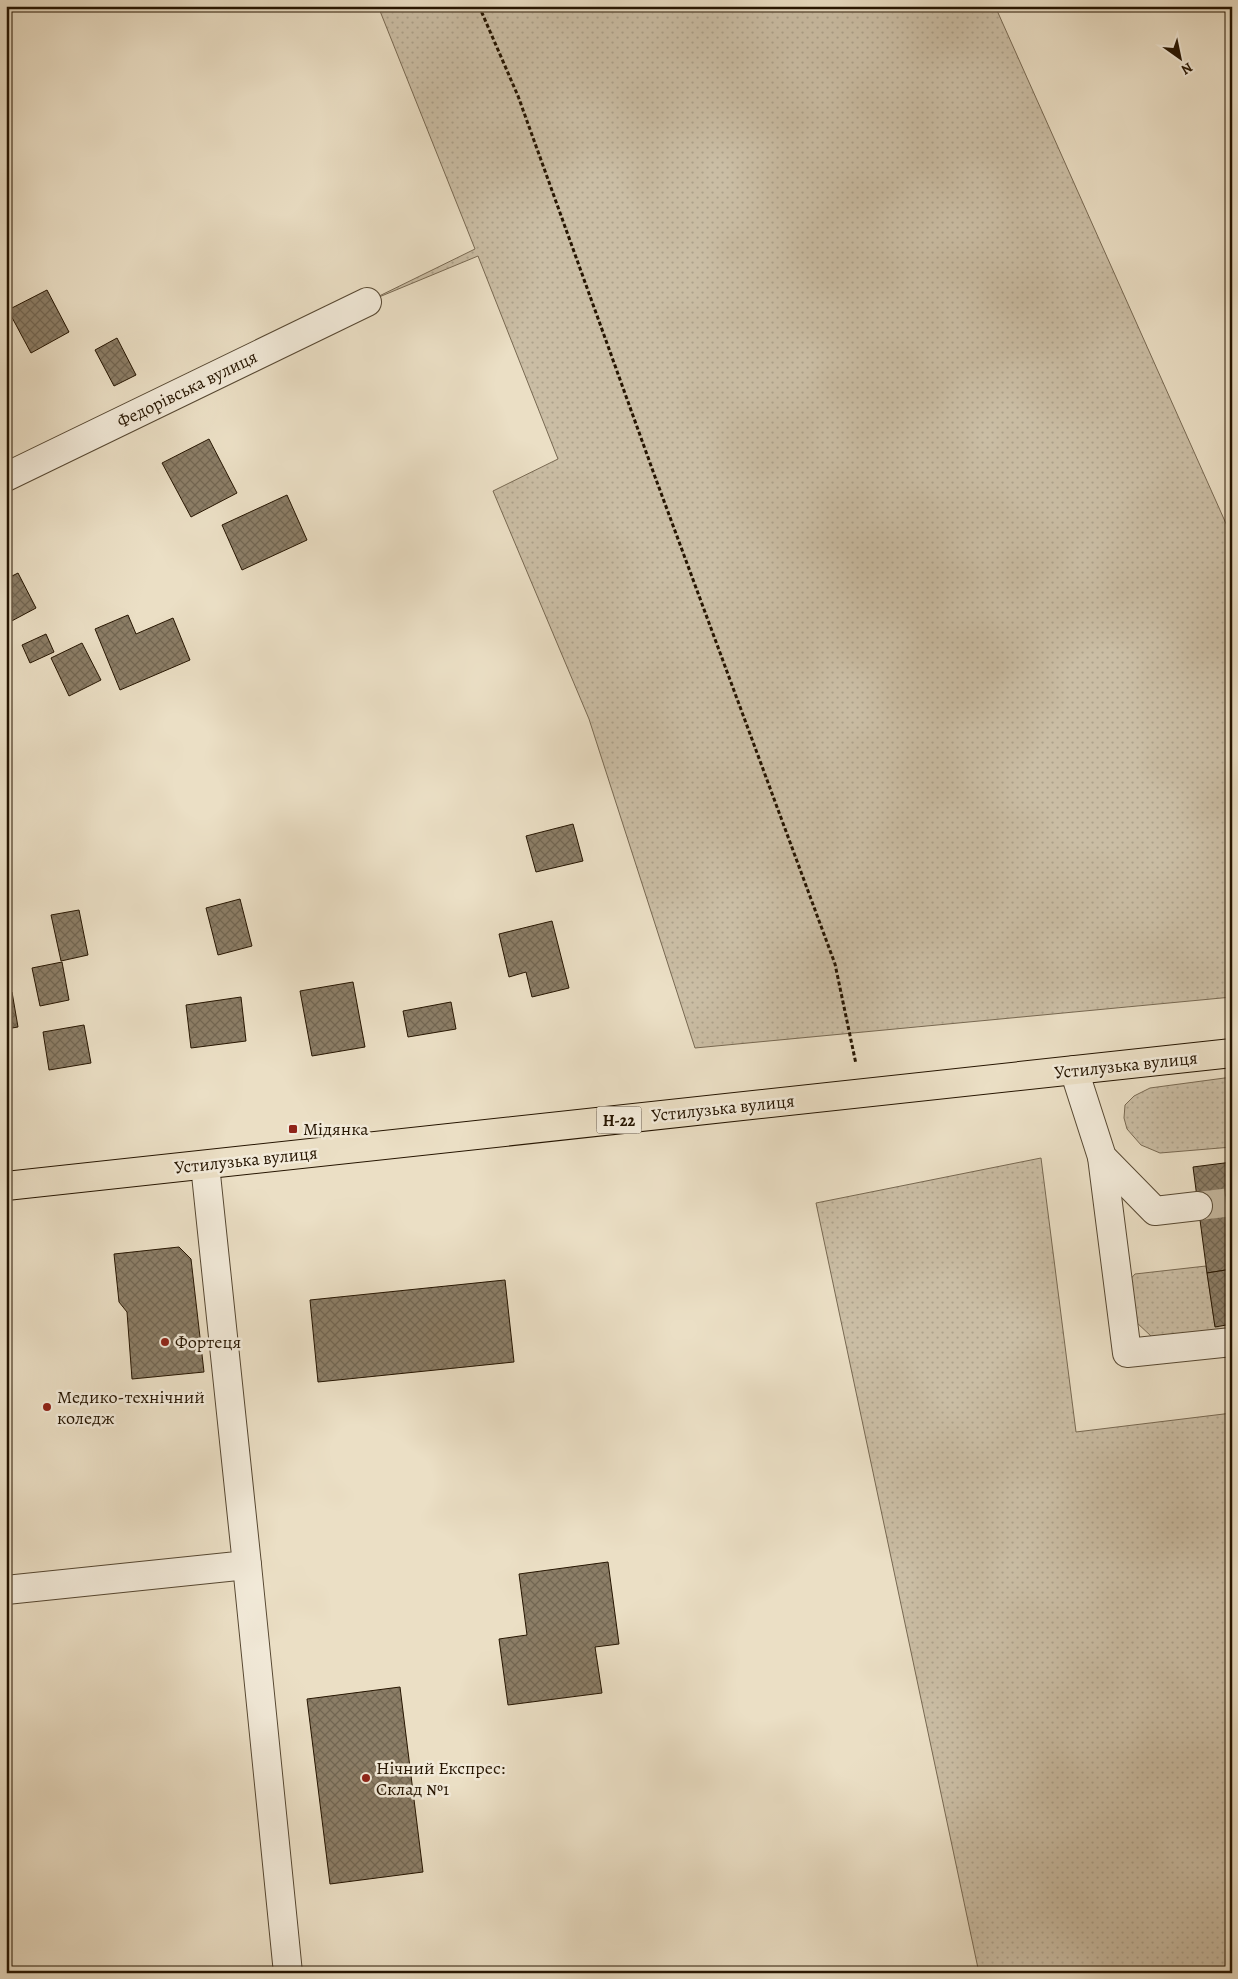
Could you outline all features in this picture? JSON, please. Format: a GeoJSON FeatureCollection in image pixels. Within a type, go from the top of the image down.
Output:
{"type":"FeatureCollection","features":[{"type":"Feature","properties":{"kind":"main road","name":"Устилузька вулиця"},"geometry":{"type":"LineString","coordinates":[[6,1186],[1232,1054]]}},
{"type":"Feature","properties":{"kind":"street","name":"Федорівська вулиця"},"geometry":{"type":"LineString","coordinates":[[6,477],[367,302]]}},
{"type":"Feature","properties":{"kind":"street"},"geometry":{"type":"LineString","coordinates":[[1074,1070],[1102,1157],[1127,1353],[1232,1342]]}},
{"type":"Feature","properties":{"kind":"street"},"geometry":{"type":"LineString","coordinates":[[1102,1157],[1155,1211],[1198,1206]]}},
{"type":"Feature","properties":{"kind":"street"},"geometry":{"type":"LineString","coordinates":[[205,1164],[288,1973]]}},
{"type":"Feature","properties":{"kind":"street"},"geometry":{"type":"LineString","coordinates":[[6,1590],[247,1565]]}},
{"type":"Feature","properties":{"kind":"path"},"geometry":{"type":"LineString","coordinates":[[479,6],[518,96],[654,474],[835,964],[863,1093]]}},
{"type":"Feature","properties":{"kind":"shaded area"},"geometry":{"type":"Polygon","coordinates":[[[378,6],[995,6],[1232,537],[1232,997],[695,1048],[589,719],[493,491],[558,459],[478,256],[367,302],[475,249],[378,6]]]}},
{"type":"Feature","properties":{"kind":"shaded area"},"geometry":{"type":"Polygon","coordinates":[[[1232,1077],[1232,1147],[1160,1153],[1141,1145],[1127,1129],[1124,1118],[1125,1105],[1134,1096],[1150,1088],[1232,1077]]]}},
{"type":"Feature","properties":{"kind":"shaded area"},"geometry":{"type":"Polygon","coordinates":[[[1041,1158],[1076,1432],[1232,1413],[1232,1973],[979,1973],[816,1203],[1041,1158]]]}},
{"type":"Feature","properties":{"kind":"shaded area"},"geometry":{"type":"Polygon","coordinates":[[[1206,1266],[1215,1326],[1232,1324],[1232,1332],[1152,1337],[1135,1321],[1126,1284],[1135,1274],[1206,1266]]]}},
{"type":"Feature","properties":{"kind":"building"},"geometry":{"type":"Polygon","coordinates":[[[47,290],[69,332],[31,353],[8,310],[47,290]]]}},
{"type":"Feature","properties":{"kind":"building"},"geometry":{"type":"Polygon","coordinates":[[[117,338],[136,375],[114,386],[95,350],[117,338]]]}},
{"type":"Feature","properties":{"kind":"building"},"geometry":{"type":"Polygon","coordinates":[[[209,439],[237,493],[191,517],[162,463],[209,439]]]}},
{"type":"Feature","properties":{"kind":"building"},"geometry":{"type":"Polygon","coordinates":[[[287,495],[307,540],[242,570],[222,525],[287,495]]]}},
{"type":"Feature","properties":{"kind":"building"},"geometry":{"type":"Polygon","coordinates":[[[18,573],[36,608],[6,624],[6,579],[18,573]]]}},
{"type":"Feature","properties":{"kind":"building"},"geometry":{"type":"Polygon","coordinates":[[[128,615],[136,634],[173,618],[190,660],[120,690],[95,629],[128,615]]]}},
{"type":"Feature","properties":{"kind":"building"},"geometry":{"type":"Polygon","coordinates":[[[46,634],[54,652],[30,663],[22,645],[46,634]]]}},
{"type":"Feature","properties":{"kind":"building"},"geometry":{"type":"Polygon","coordinates":[[[82,643],[101,680],[69,696],[51,658],[82,643]]]}},
{"type":"Feature","properties":{"kind":"building"},"geometry":{"type":"Polygon","coordinates":[[[573,824],[583,861],[536,872],[526,836],[573,824]]]}},
{"type":"Feature","properties":{"kind":"building"},"geometry":{"type":"Polygon","coordinates":[[[240,899],[252,946],[218,955],[206,908],[240,899]]]}},
{"type":"Feature","properties":{"kind":"building"},"geometry":{"type":"Polygon","coordinates":[[[79,910],[88,955],[61,961],[51,915],[79,910]]]}},
{"type":"Feature","properties":{"kind":"building"},"geometry":{"type":"Polygon","coordinates":[[[552,921],[569,988],[532,997],[526,972],[509,977],[499,934],[552,921]]]}},
{"type":"Feature","properties":{"kind":"building"},"geometry":{"type":"Polygon","coordinates":[[[62,962],[69,1000],[40,1006],[32,968],[62,962]]]}},
{"type":"Feature","properties":{"kind":"building"},"geometry":{"type":"Polygon","coordinates":[[[353,982],[365,1047],[312,1056],[300,991],[353,982]]]}},
{"type":"Feature","properties":{"kind":"building"},"geometry":{"type":"Polygon","coordinates":[[[12,992],[18,1027],[6,1029],[6,993],[12,992]]]}},
{"type":"Feature","properties":{"kind":"building"},"geometry":{"type":"Polygon","coordinates":[[[241,997],[246,1041],[191,1048],[186,1005],[241,997]]]}},
{"type":"Feature","properties":{"kind":"building"},"geometry":{"type":"Polygon","coordinates":[[[451,1002],[456,1029],[408,1037],[403,1011],[451,1002]]]}},
{"type":"Feature","properties":{"kind":"building"},"geometry":{"type":"Polygon","coordinates":[[[84,1025],[91,1063],[49,1070],[43,1032],[84,1025]]]}},
{"type":"Feature","properties":{"kind":"building"},"geometry":{"type":"Polygon","coordinates":[[[1232,1162],[1232,1269],[1207,1273],[1193,1167],[1232,1162]]]}},
{"type":"Feature","properties":{"kind":"building","name":"Фортеця"},"geometry":{"type":"Polygon","coordinates":[[[179,1247],[191,1259],[204,1372],[132,1379],[127,1312],[119,1302],[114,1254],[179,1247]]]}},
{"type":"Feature","properties":{"kind":"building"},"geometry":{"type":"Polygon","coordinates":[[[1232,1269],[1232,1324],[1215,1327],[1207,1273],[1232,1269]]]}},
{"type":"Feature","properties":{"kind":"building"},"geometry":{"type":"Polygon","coordinates":[[[505,1280],[514,1362],[318,1382],[310,1300],[505,1280]]]}},
{"type":"Feature","properties":{"kind":"building"},"geometry":{"type":"Polygon","coordinates":[[[608,1562],[619,1644],[595,1647],[602,1693],[508,1705],[499,1639],[527,1635],[519,1574],[608,1562]]]}},
{"type":"Feature","properties":{"kind":"building"},"geometry":{"type":"Polygon","coordinates":[[[400,1687],[423,1872],[330,1884],[307,1699],[400,1687]]]}},
{"type":"Feature","properties":{"kind":"tunnel"},"geometry":{"type":"LineString","coordinates":[[1198,1206],[1232,1202]]}},
{"type":"Feature","properties":{"kind":"place","name":"Мідянка"},"geometry":{"type":"Point","coordinates":[293,1129]}},
{"type":"Feature","properties":{"kind":"place","name":"Фортеця"},"geometry":{"type":"Point","coordinates":[165,1342]}},
{"type":"Feature","properties":{"kind":"place","name":"Медико-технічний коледж"},"geometry":{"type":"Point","coordinates":[47,1407]}},
{"type":"Feature","properties":{"kind":"place","name":"Нічний Експрес: Склад №1"},"geometry":{"type":"Point","coordinates":[366,1778]}}]}
